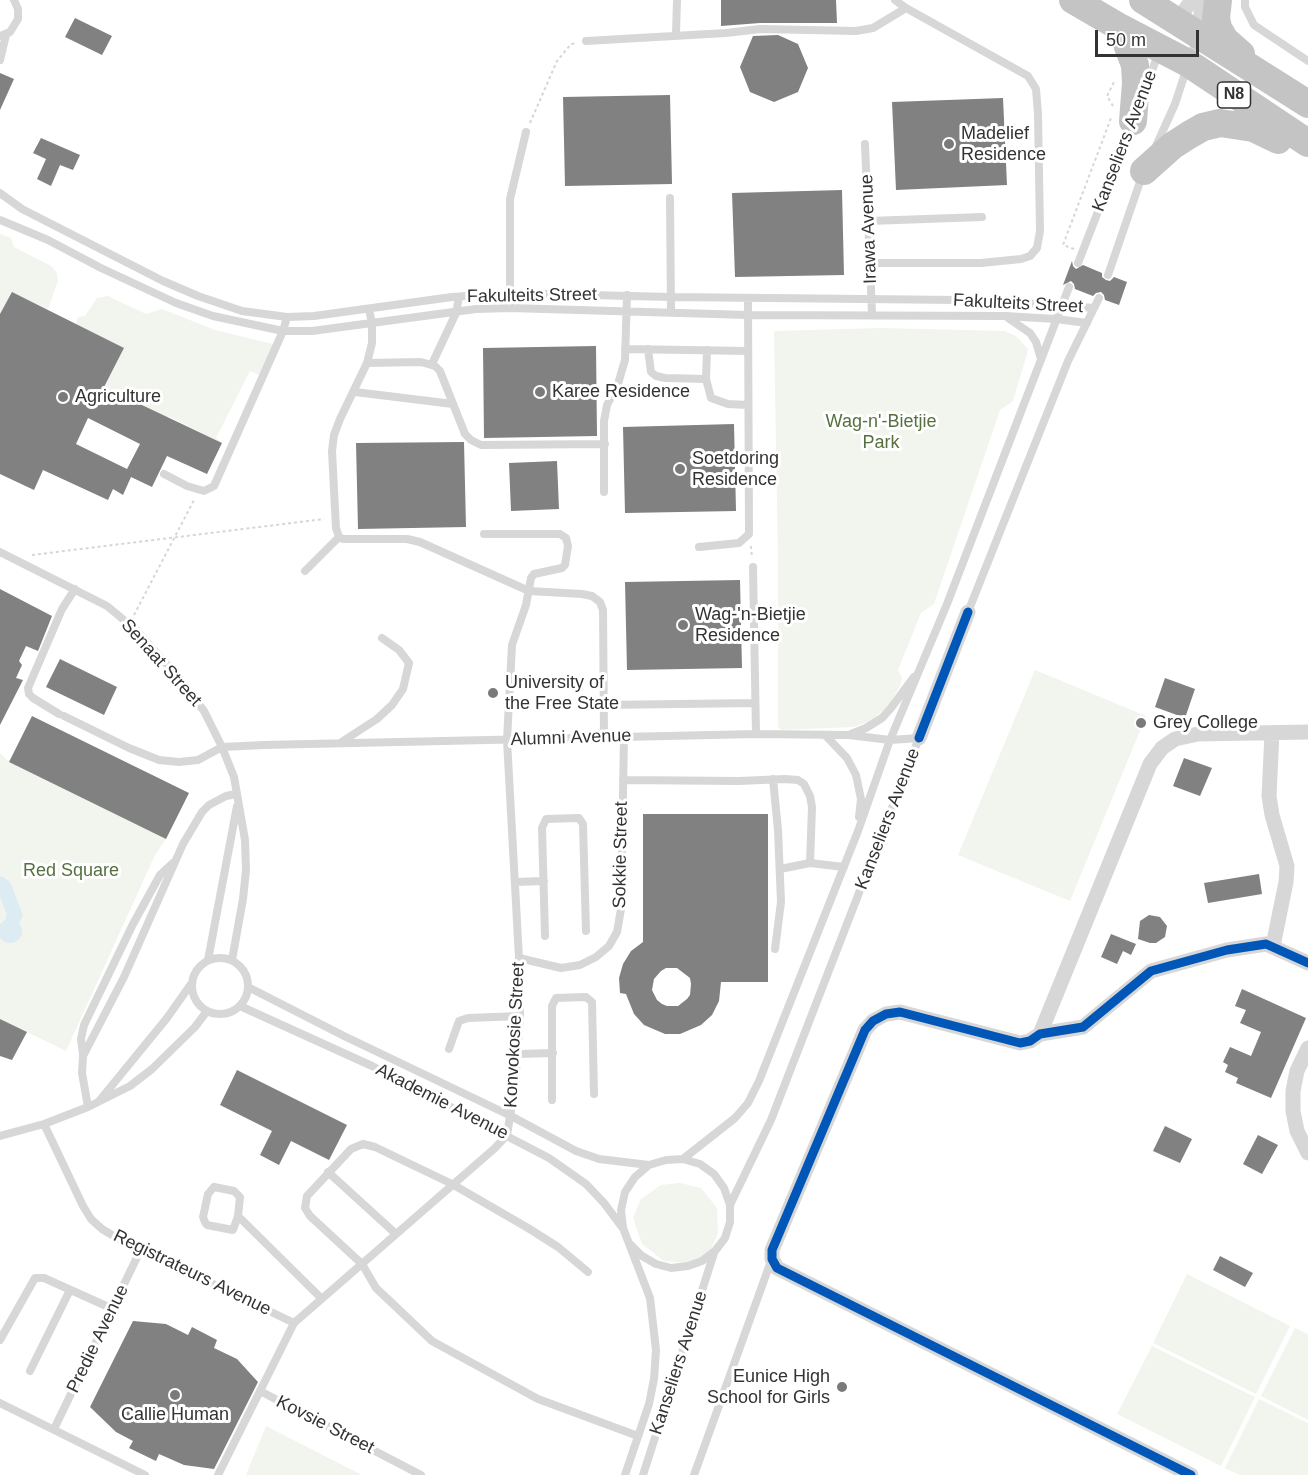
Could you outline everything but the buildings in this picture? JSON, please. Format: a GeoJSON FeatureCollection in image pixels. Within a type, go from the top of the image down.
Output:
{"type":"FeatureCollection","features":[{"type":"Feature","properties":{"kind":"highway","name":"N8"},"geometry":{"type":"LineString","coordinates":[[1073,0],[1121,28],[1177,29]]}},
{"type":"Feature","properties":{"kind":"highway","name":"N8"},"geometry":{"type":"LineString","coordinates":[[1143,0],[1177,29],[1308,104]]}},
{"type":"Feature","properties":{"kind":"highway"},"geometry":{"type":"LineString","coordinates":[[1218,0],[1216,18],[1218,28],[1225,40],[1273,82]]}},
{"type":"Feature","properties":{"kind":"highway"},"geometry":{"type":"LineString","coordinates":[[1121,28],[1135,65],[1133,121]]}},
{"type":"Feature","properties":{"kind":"highway","name":"N8"},"geometry":{"type":"LineString","coordinates":[[1177,29],[1188,63],[1308,143]]}},
{"type":"Feature","properties":{"kind":"highway"},"geometry":{"type":"LineString","coordinates":[[1144,171],[1172,146],[1189,135],[1203,127],[1220,123],[1253,128],[1308,159]]}},
{"type":"Feature","properties":{"kind":"street"},"geometry":{"type":"LineString","coordinates":[[1177,29],[1203,0]]}},
{"type":"Feature","properties":{"kind":"street","name":"Kanseliers Avenue"},"geometry":{"type":"LineString","coordinates":[[919,738],[968,612]]}},
{"type":"Feature","properties":{"kind":"street"},"geometry":{"type":"LineString","coordinates":[[1040,1034],[1150,764],[1162,748],[1175,739],[1198,734],[1308,732]]}},
{"type":"Feature","properties":{"kind":"street"},"geometry":{"type":"LineString","coordinates":[[1272,733],[1269,796],[1272,815],[1287,866],[1273,946]]}},
{"type":"Feature","properties":{"kind":"street"},"geometry":{"type":"LineString","coordinates":[[1191,1475],[777,1268],[772,1259],[772,1250],[865,1030],[873,1021],[886,1014],[900,1012],[1020,1043],[1030,1041],[1040,1034],[1083,1028],[1151,971],[1227,950],[1260,944],[1273,946],[1308,963]]}},
{"type":"Feature","properties":{"kind":"street"},"geometry":{"type":"LineString","coordinates":[[1308,1048],[1297,1071],[1293,1091],[1293,1112],[1297,1131],[1308,1153]]}},
{"type":"Feature","properties":{"kind":"lane"},"geometry":{"type":"LineString","coordinates":[[676,34],[677,0]]}},
{"type":"Feature","properties":{"kind":"lane"},"geometry":{"type":"LineString","coordinates":[[871,263],[981,262],[1021,259],[1030,256],[1037,248],[1041,231],[1036,89],[1028,76],[895,0]]}},
{"type":"Feature","properties":{"kind":"lane"},"geometry":{"type":"LineString","coordinates":[[1245,0],[1245,7],[1254,25],[1308,61]]}},
{"type":"Feature","properties":{"kind":"lane"},"geometry":{"type":"LineString","coordinates":[[0,60],[3,35],[16,24],[19,14],[16,2]]}},
{"type":"Feature","properties":{"kind":"lane"},"geometry":{"type":"LineString","coordinates":[[586,41],[781,28],[856,31],[873,28],[906,8]]}},
{"type":"Feature","properties":{"kind":"lane","name":"Kanseliers Avenue"},"geometry":{"type":"LineString","coordinates":[[1078,263],[1133,121],[1177,29]]}},
{"type":"Feature","properties":{"kind":"lane","name":"Kanseliers Avenue"},"geometry":{"type":"LineString","coordinates":[[1108,275],[1144,171],[1176,104],[1188,63]]}},
{"type":"Feature","properties":{"kind":"lane"},"geometry":{"type":"LineString","coordinates":[[510,308],[510,199],[526,132]]}},
{"type":"Feature","properties":{"kind":"lane","name":"Irawa Avenue"},"geometry":{"type":"LineString","coordinates":[[866,144],[872,314]]}},
{"type":"Feature","properties":{"kind":"lane","name":"Fakulteits Street"},"geometry":{"type":"LineString","coordinates":[[0,193],[22,209],[198,296],[242,311],[287,317],[314,316],[459,297],[509,293],[959,300],[1094,308]]}},
{"type":"Feature","properties":{"kind":"lane"},"geometry":{"type":"LineString","coordinates":[[670,198],[671,312]]}},
{"type":"Feature","properties":{"kind":"lane"},"geometry":{"type":"LineString","coordinates":[[869,221],[981,217]]}},
{"type":"Feature","properties":{"kind":"lane","name":"Fakulteits Street"},"geometry":{"type":"LineString","coordinates":[[0,220],[48,240],[101,268],[185,307],[213,316],[283,331],[312,331],[510,308],[748,315],[1005,316],[1087,323]]}},
{"type":"Feature","properties":{"kind":"lane"},"geometry":{"type":"LineString","coordinates":[[101,268],[109,253]]}},
{"type":"Feature","properties":{"kind":"lane","name":"Kanseliers Avenue"},"geometry":{"type":"LineString","coordinates":[[625,1475],[652,1387],[656,1350],[650,1298],[623,1228],[621,1210],[625,1192],[634,1177],[649,1165],[666,1160],[683,1159],[735,1118],[748,1102],[759,1081],[1068,287]]}},
{"type":"Feature","properties":{"kind":"lane"},"geometry":{"type":"LineString","coordinates":[[604,492],[605,413],[622,373],[627,295]]}},
{"type":"Feature","properties":{"kind":"lane"},"geometry":{"type":"LineString","coordinates":[[432,364],[456,313],[459,297]]}},
{"type":"Feature","properties":{"kind":"lane"},"geometry":{"type":"LineString","coordinates":[[699,547],[739,543],[750,534],[748,298]]}},
{"type":"Feature","properties":{"kind":"lane","name":"Kanseliers Avenue"},"geometry":{"type":"LineString","coordinates":[[968,612],[1068,361],[1099,298]]}},
{"type":"Feature","properties":{"kind":"lane"},"geometry":{"type":"LineString","coordinates":[[339,537],[335,518],[332,451],[334,435],[367,363],[372,343],[369,309]]}},
{"type":"Feature","properties":{"kind":"lane","name":"Fakulteits Street"},"geometry":{"type":"LineString","coordinates":[[1005,316],[1030,333],[1036,342],[1041,359]]}},
{"type":"Feature","properties":{"kind":"lane"},"geometry":{"type":"LineString","coordinates":[[164,474],[186,486],[204,491],[214,486],[283,331],[287,317]]}},
{"type":"Feature","properties":{"kind":"lane"},"geometry":{"type":"LineString","coordinates":[[625,349],[748,351]]}},
{"type":"Feature","properties":{"kind":"lane"},"geometry":{"type":"LineString","coordinates":[[648,349],[651,372],[656,376],[706,379]]}},
{"type":"Feature","properties":{"kind":"lane"},"geometry":{"type":"LineString","coordinates":[[707,350],[706,379],[711,398],[728,404],[748,405]]}},
{"type":"Feature","properties":{"kind":"lane"},"geometry":{"type":"LineString","coordinates":[[367,363],[421,362],[432,364],[440,371],[465,434],[481,445],[604,444]]}},
{"type":"Feature","properties":{"kind":"lane"},"geometry":{"type":"LineString","coordinates":[[355,392],[453,404]]}},
{"type":"Feature","properties":{"kind":"lane"},"geometry":{"type":"LineString","coordinates":[[484,534],[560,534],[566,537],[568,546],[565,565],[558,569],[534,574],[529,591]]}},
{"type":"Feature","properties":{"kind":"lane"},"geometry":{"type":"LineString","coordinates":[[305,571],[339,537]]}},
{"type":"Feature","properties":{"kind":"lane"},"geometry":{"type":"LineString","coordinates":[[339,537],[343,539],[397,537],[420,542],[529,591],[582,594],[592,596],[600,602],[603,610],[604,736]]}},
{"type":"Feature","properties":{"kind":"lane","name":"Senaat Street"},"geometry":{"type":"LineString","coordinates":[[0,552],[107,606],[129,624],[185,686],[204,711],[234,777],[245,840],[246,870],[238,935],[232,960]]}},
{"type":"Feature","properties":{"kind":"lane"},"geometry":{"type":"LineString","coordinates":[[753,567],[756,734]]}},
{"type":"Feature","properties":{"kind":"lane"},"geometry":{"type":"LineString","coordinates":[[75,589],[62,609],[28,688],[29,694],[62,715],[159,760],[179,762],[198,760],[222,747]]}},
{"type":"Feature","properties":{"kind":"lane","name":"Konvokosie Street"},"geometry":{"type":"LineString","coordinates":[[507,1135],[518,1054],[520,1016],[507,740],[512,645],[529,591]]}},
{"type":"Feature","properties":{"kind":"lane"},"geometry":{"type":"LineString","coordinates":[[339,744],[377,719],[392,705],[403,689],[409,663],[399,650],[382,638]]}},
{"type":"Feature","properties":{"kind":"lane"},"geometry":{"type":"LineString","coordinates":[[849,735],[882,718],[923,664]]}},
{"type":"Feature","properties":{"kind":"lane"},"geometry":{"type":"LineString","coordinates":[[603,705],[755,703]]}},
{"type":"Feature","properties":{"kind":"lane","name":"Alumni Avenue"},"geometry":{"type":"LineString","coordinates":[[222,747],[756,734],[849,735],[891,740],[919,738]]}},
{"type":"Feature","properties":{"kind":"lane"},"geometry":{"type":"LineString","coordinates":[[825,735],[851,764],[860,787],[858,831]]}},
{"type":"Feature","properties":{"kind":"lane","name":"Sokkie Street"},"geometry":{"type":"LineString","coordinates":[[519,958],[561,968],[580,965],[596,957],[609,946],[617,932],[621,909],[624,736]]}},
{"type":"Feature","properties":{"kind":"lane","name":"Kanseliers Avenue"},"geometry":{"type":"LineString","coordinates":[[643,1475],[715,1251],[724,1238],[730,1222],[730,1205],[779,1099],[919,738]]}},
{"type":"Feature","properties":{"kind":"lane"},"geometry":{"type":"LineString","coordinates":[[773,779],[781,902],[775,949]]}},
{"type":"Feature","properties":{"kind":"lane"},"geometry":{"type":"LineString","coordinates":[[623,780],[798,780],[804,784],[810,796],[810,863]]}},
{"type":"Feature","properties":{"kind":"lane"},"geometry":{"type":"LineString","coordinates":[[83,1056],[124,977],[176,861],[202,812],[218,799],[237,798]]}},
{"type":"Feature","properties":{"kind":"lane","name":"Senaat Street"},"geometry":{"type":"LineString","coordinates":[[98,1103],[167,1018],[192,983],[196,969],[208,960],[237,798]]}},
{"type":"Feature","properties":{"kind":"lane"},"geometry":{"type":"LineString","coordinates":[[545,936],[542,828],[546,819],[579,818],[584,824],[586,931]]}},
{"type":"Feature","properties":{"kind":"lane"},"geometry":{"type":"LineString","coordinates":[[88,1107],[82,1073],[81,1039],[84,1025],[133,924],[160,875],[176,861]]}},
{"type":"Feature","properties":{"kind":"lane"},"geometry":{"type":"LineString","coordinates":[[780,869],[810,863],[844,867]]}},
{"type":"Feature","properties":{"kind":"lane"},"geometry":{"type":"LineString","coordinates":[[515,882],[544,881]]}},
{"type":"Feature","properties":{"kind":"lane"},"geometry":{"type":"LineString","coordinates":[[192,983],[197,1002],[207,1011],[224,1014],[240,1006],[248,987],[244,971],[232,960],[224,957],[208,960]]}},
{"type":"Feature","properties":{"kind":"lane","name":"Akademie Avenue"},"geometry":{"type":"LineString","coordinates":[[248,987],[511,1116],[576,1151],[598,1159],[649,1165]]}},
{"type":"Feature","properties":{"kind":"lane"},"geometry":{"type":"LineString","coordinates":[[552,1100],[552,1006],[556,998],[586,997],[592,1002],[594,1094]]}},
{"type":"Feature","properties":{"kind":"lane","name":"Akademie Avenue"},"geometry":{"type":"LineString","coordinates":[[240,1006],[372,1066],[549,1158],[585,1184],[604,1203],[623,1228]]}},
{"type":"Feature","properties":{"kind":"lane","name":"Senaat Street"},"geometry":{"type":"LineString","coordinates":[[0,1136],[44,1124],[98,1103],[130,1086],[152,1069],[195,1027],[207,1011]]}},
{"type":"Feature","properties":{"kind":"lane"},"geometry":{"type":"LineString","coordinates":[[449,1049],[459,1021],[468,1018],[520,1016]]}},
{"type":"Feature","properties":{"kind":"lane"},"geometry":{"type":"LineString","coordinates":[[518,1054],[552,1053]]}},
{"type":"Feature","properties":{"kind":"lane","name":"Registrateurs Avenue"},"geometry":{"type":"LineString","coordinates":[[44,1124],[91,1219],[102,1229],[122,1241],[141,1248],[294,1323]]}},
{"type":"Feature","properties":{"kind":"lane"},"geometry":{"type":"LineString","coordinates":[[218,1475],[294,1323],[495,1148],[507,1135]]}},
{"type":"Feature","properties":{"kind":"lane"},"geometry":{"type":"LineString","coordinates":[[588,1272],[558,1247],[452,1184],[375,1147],[363,1144],[351,1149],[307,1196],[305,1208],[310,1216],[362,1264],[376,1288],[432,1341],[538,1399],[638,1436]]}},
{"type":"Feature","properties":{"kind":"lane"},"geometry":{"type":"LineString","coordinates":[[683,1159],[700,1164],[714,1174],[724,1188],[730,1205]]}},
{"type":"Feature","properties":{"kind":"lane"},"geometry":{"type":"LineString","coordinates":[[328,1173],[396,1234]]}},
{"type":"Feature","properties":{"kind":"lane"},"geometry":{"type":"LineString","coordinates":[[238,1216],[232,1230],[207,1225],[204,1217],[208,1194],[211,1190],[217,1187],[239,1194],[238,1216],[321,1298]]}},
{"type":"Feature","properties":{"kind":"lane","name":"Kanseliers Avenue"},"geometry":{"type":"LineString","coordinates":[[631,1245],[642,1256],[656,1264],[671,1268],[702,1261],[715,1251]]}},
{"type":"Feature","properties":{"kind":"lane","name":"Predie Avenue"},"geometry":{"type":"LineString","coordinates":[[54,1429],[141,1248]]}},
{"type":"Feature","properties":{"kind":"lane"},"geometry":{"type":"LineString","coordinates":[[694,1475],[772,1259]]}},
{"type":"Feature","properties":{"kind":"lane"},"geometry":{"type":"LineString","coordinates":[[0,1340],[35,1278],[44,1278],[113,1309]]}},
{"type":"Feature","properties":{"kind":"lane"},"geometry":{"type":"LineString","coordinates":[[30,1371],[70,1290]]}},
{"type":"Feature","properties":{"kind":"lane","name":"Kovsie Street"},"geometry":{"type":"LineString","coordinates":[[260,1391],[421,1475]]}},
{"type":"Feature","properties":{"kind":"lane"},"geometry":{"type":"LineString","coordinates":[[0,1403],[145,1475]]}},
{"type":"Feature","properties":{"kind":"path"},"geometry":{"type":"LineString","coordinates":[[526,132],[557,61],[571,44],[586,41]]}},
{"type":"Feature","properties":{"kind":"path"},"geometry":{"type":"LineString","coordinates":[[1082,252],[1063,245],[1111,119],[1113,105],[1107,96],[1121,70],[1135,65]]}},
{"type":"Feature","properties":{"kind":"path"},"geometry":{"type":"LineString","coordinates":[[129,624],[199,489]]}},
{"type":"Feature","properties":{"kind":"path"},"geometry":{"type":"LineString","coordinates":[[12,558],[335,518]]}},
{"type":"Feature","properties":{"kind":"path"},"geometry":{"type":"LineString","coordinates":[[750,534],[753,567]]}},
{"type":"Feature","properties":{"kind":"green space"},"geometry":{"type":"Polygon","coordinates":[[[0,234],[11,238],[14,247],[51,266],[57,273],[58,281],[48,309],[12,293],[0,314],[0,234]]]}},
{"type":"Feature","properties":{"kind":"green space"},"geometry":{"type":"Polygon","coordinates":[[[108,296],[146,314],[162,309],[215,330],[277,345],[262,376],[250,371],[216,438],[222,443],[168,416],[164,423],[157,419],[153,410],[102,385],[111,374],[124,348],[76,324],[78,317],[85,316],[97,298],[108,296]]]}},
{"type":"Feature","properties":{"kind":"green space","name":"Wag-n'-Bietjie Park"},"geometry":{"type":"Polygon","coordinates":[[[881,328],[1004,331],[1016,336],[1028,349],[1013,401],[1000,410],[934,604],[921,613],[898,670],[902,678],[900,686],[889,705],[871,721],[853,727],[781,730],[778,727],[774,333],[775,331],[881,328]]]}},
{"type":"Feature","properties":{"kind":"green space"},"geometry":{"type":"Polygon","coordinates":[[[1035,670],[1146,716],[1070,901],[958,855],[1035,670]]]}},
{"type":"Feature","properties":{"kind":"green space","name":"Red Square"},"geometry":{"type":"Polygon","coordinates":[[[0,753],[9,762],[166,839],[155,855],[66,1051],[0,1019],[0,753]]]}},
{"type":"Feature","properties":{"kind":"green space"},"geometry":{"type":"Polygon","coordinates":[[[680,1183],[701,1188],[717,1208],[718,1233],[709,1254],[690,1263],[664,1261],[642,1244],[633,1218],[641,1199],[661,1185],[680,1183]]]}},
{"type":"Feature","properties":{"kind":"green space"},"geometry":{"type":"Polygon","coordinates":[[[1187,1274],[1290,1326],[1256,1394],[1153,1343],[1187,1274]]]}},
{"type":"Feature","properties":{"kind":"green space"},"geometry":{"type":"Polygon","coordinates":[[[1295,1328],[1308,1334],[1308,1420],[1261,1396],[1295,1328]]]}},
{"type":"Feature","properties":{"kind":"green space"},"geometry":{"type":"Polygon","coordinates":[[[1152,1346],[1255,1397],[1221,1466],[1117,1414],[1152,1346]]]}},
{"type":"Feature","properties":{"kind":"green space"},"geometry":{"type":"Polygon","coordinates":[[[1259,1399],[1308,1423],[1308,1475],[1240,1475],[1225,1468],[1259,1399]]]}},
{"type":"Feature","properties":{"kind":"green space"},"geometry":{"type":"Polygon","coordinates":[[[266,1426],[362,1475],[246,1475],[266,1426]]]}},
{"type":"Feature","properties":{"kind":"shaded area"},"geometry":{"type":"Polygon","coordinates":[[[10,919],[18,923],[22,931],[18,939],[10,943],[2,939],[-2,931],[2,923],[10,919]]]}},
{"type":"Feature","properties":{"kind":"waterway"},"geometry":{"type":"LineString","coordinates":[[0,884],[4,887],[15,915],[13,919]]}},
{"type":"Feature","properties":{"kind":"cycle path"},"geometry":{"type":"LineString","coordinates":[[919,738],[968,612]]}},
{"type":"Feature","properties":{"kind":"cycle path"},"geometry":{"type":"LineString","coordinates":[[1191,1475],[777,1268],[772,1259],[772,1250],[865,1030],[873,1021],[886,1014],[900,1012],[1020,1043],[1030,1041],[1040,1034],[1083,1027],[1151,971],[1227,950],[1266,944],[1308,963]]}},
{"type":"Feature","properties":{"kind":"place","name":"Madelief Residence"},"geometry":{"type":"Point","coordinates":[949,144]}},
{"type":"Feature","properties":{"kind":"place","name":"Karee Residence"},"geometry":{"type":"Point","coordinates":[540,392]}},
{"type":"Feature","properties":{"kind":"place","name":"Agriculture"},"geometry":{"type":"Point","coordinates":[63,397]}},
{"type":"Feature","properties":{"kind":"place","name":"Soetdoring Residence"},"geometry":{"type":"Point","coordinates":[680,469]}},
{"type":"Feature","properties":{"kind":"place","name":"Wag-'n-Bietjie Residence"},"geometry":{"type":"Point","coordinates":[683,625]}},
{"type":"Feature","properties":{"kind":"place","name":"University of the Free State"},"geometry":{"type":"Point","coordinates":[493,693]}},
{"type":"Feature","properties":{"kind":"place","name":"Grey College"},"geometry":{"type":"Point","coordinates":[1141,723]}},
{"type":"Feature","properties":{"kind":"place","name":"Eunice High School for Girls"},"geometry":{"type":"Point","coordinates":[842,1387]}},
{"type":"Feature","properties":{"kind":"place","name":"Callie Human"},"geometry":{"type":"Point","coordinates":[175,1395]}}]}
